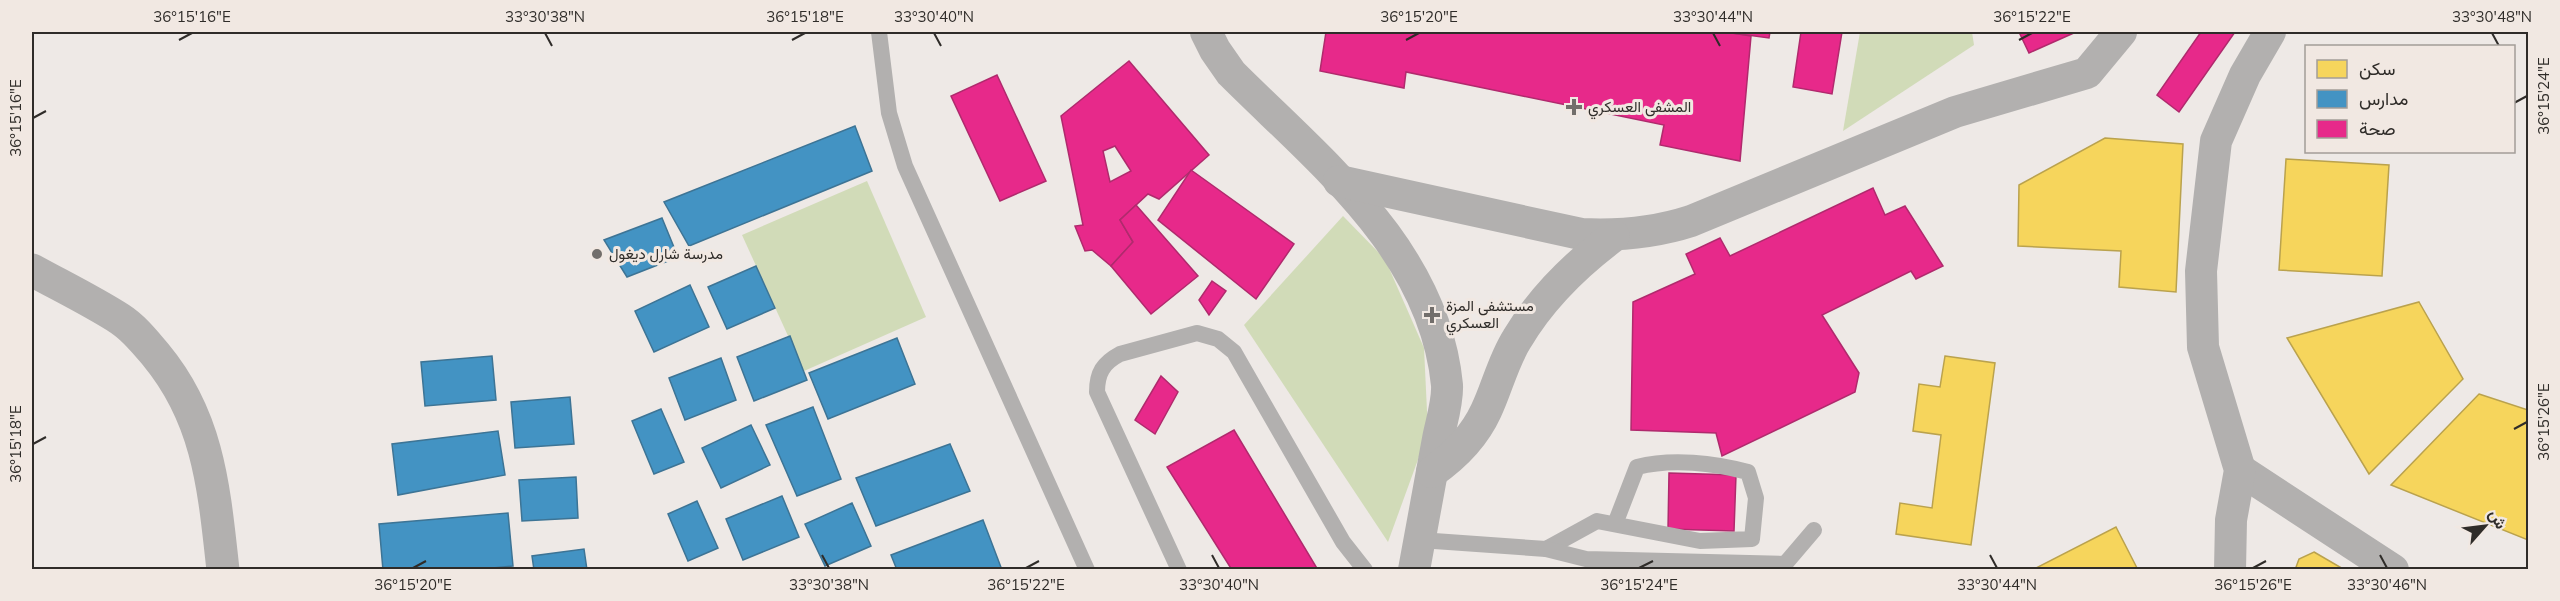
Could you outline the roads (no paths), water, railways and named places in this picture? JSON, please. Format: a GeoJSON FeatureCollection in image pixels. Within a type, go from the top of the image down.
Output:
{"type":"FeatureCollection","features":[{"type":"Feature","properties":{"kind":"street"},"geometry":{"type":"LineString","coordinates":[[1206,32],[1231,73],[1368,210],[1392,242],[1413,277],[1429,313],[1440,350],[1447,387],[1417,555]]}},
{"type":"Feature","properties":{"kind":"street"},"geometry":{"type":"LineString","coordinates":[[1339,181],[1581,234],[1614,236],[1666,229],[1691,221],[1955,112],[2088,73],[2121,32]]}},
{"type":"Feature","properties":{"kind":"street"},"geometry":{"type":"LineString","coordinates":[[2230,570],[2231,520],[2240,470],[2203,347],[2201,271],[2216,141],[2245,75],[2270,32]]}},
{"type":"Feature","properties":{"kind":"street"},"geometry":{"type":"LineString","coordinates":[[1432,472],[1450,459],[1477,427],[1515,341],[1534,313],[1555,286],[1614,236]]}},
{"type":"Feature","properties":{"kind":"street"},"geometry":{"type":"LineString","coordinates":[[32,270],[122,320],[144,340],[180,389],[194,415],[212,472],[223,570]]}},
{"type":"Feature","properties":{"kind":"street"},"geometry":{"type":"LineString","coordinates":[[2240,470],[2393,570]]}},
{"type":"Feature","properties":{"kind":"lane"},"geometry":{"type":"LineString","coordinates":[[879,32],[889,112],[894,137],[905,166],[1087,570]]}},
{"type":"Feature","properties":{"kind":"lane"},"geometry":{"type":"LineString","coordinates":[[1179,570],[1097,392],[1097,380],[1101,368],[1109,359],[1197,333],[1218,339],[1234,352],[1343,542],[1365,570]]}},
{"type":"Feature","properties":{"kind":"lane"},"geometry":{"type":"LineString","coordinates":[[1546,549],[1598,521],[1700,541],[1752,539],[1756,498],[1748,472],[1728,466],[1658,462],[1637,467],[1615,524]]}},
{"type":"Feature","properties":{"kind":"lane"},"geometry":{"type":"LineString","coordinates":[[1417,555],[1546,549],[1586,559],[1785,564],[1814,530]]}},
{"type":"Feature","properties":{"kind":"place","name":"المشفى العسكري"},"geometry":{"type":"Point","coordinates":[1574,107]}},
{"type":"Feature","properties":{"kind":"place","name":"مدرسة شارل ديغول"},"geometry":{"type":"Point","coordinates":[597,254]}},
{"type":"Feature","properties":{"kind":"place","name":"مستشفى المزة العسكري"},"geometry":{"type":"Point","coordinates":[1432,315]}}]}
